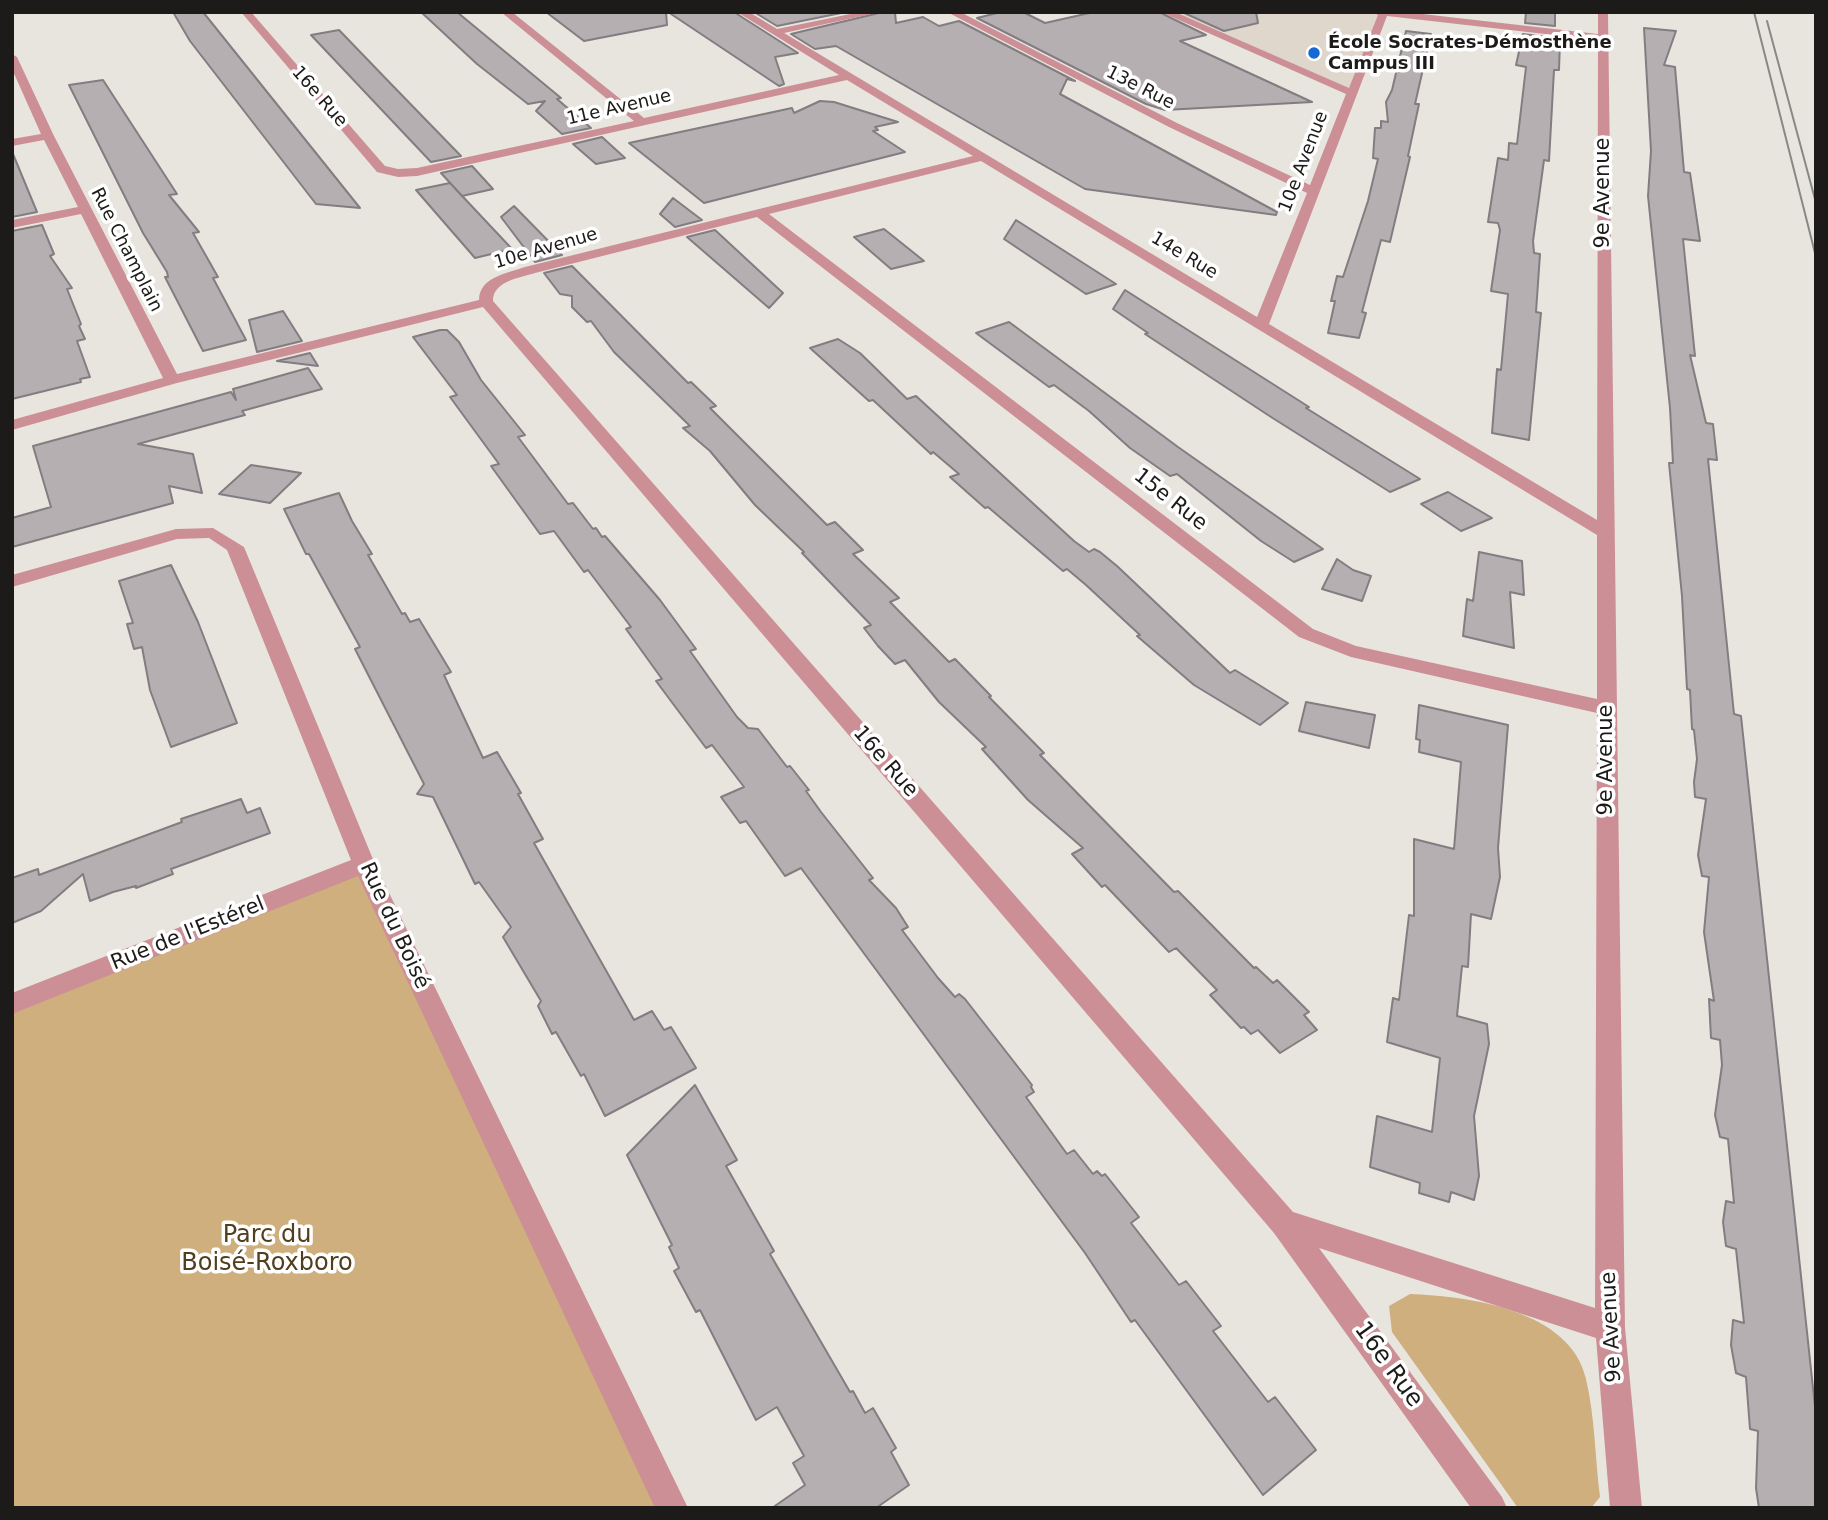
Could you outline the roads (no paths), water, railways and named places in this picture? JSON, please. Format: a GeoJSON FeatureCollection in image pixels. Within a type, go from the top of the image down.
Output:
{"type":"FeatureCollection","features":[{"type":"Feature","properties":{"kind":"street","name":"16e Rue"},"geometry":{"type":"LineString","coordinates":[[246,12],[381,169],[398,173]]}},
{"type":"Feature","properties":{"kind":"street"},"geometry":{"type":"LineString","coordinates":[[506,12],[641,121]]}},
{"type":"Feature","properties":{"kind":"street","name":"14e Rue"},"geometry":{"type":"LineString","coordinates":[[742,12],[1606,533]]}},
{"type":"Feature","properties":{"kind":"street"},"geometry":{"type":"LineString","coordinates":[[776,32],[876,12]]}},
{"type":"Feature","properties":{"kind":"street","name":"13e Rue"},"geometry":{"type":"LineString","coordinates":[[953,12],[1173,125],[1313,191]]}},
{"type":"Feature","properties":{"kind":"street"},"geometry":{"type":"LineString","coordinates":[[1166,12],[1352,93]]}},
{"type":"Feature","properties":{"kind":"street","name":"9e Avenue"},"geometry":{"type":"LineString","coordinates":[[1603,12],[1610,1328],[1626,1508]]}},
{"type":"Feature","properties":{"kind":"street"},"geometry":{"type":"LineString","coordinates":[[1381,13],[1604,38]]}},
{"type":"Feature","properties":{"kind":"street","name":"10e Avenue"},"geometry":{"type":"LineString","coordinates":[[1261,325],[1381,13]]}},
{"type":"Feature","properties":{"kind":"street","name":"Rue Champlain"},"geometry":{"type":"LineString","coordinates":[[12,57],[48,136],[172,380]]}},
{"type":"Feature","properties":{"kind":"street","name":"11e Avenue"},"geometry":{"type":"LineString","coordinates":[[398,173],[417,172],[849,76]]}},
{"type":"Feature","properties":{"kind":"street"},"geometry":{"type":"LineString","coordinates":[[12,143],[48,136]]}},
{"type":"Feature","properties":{"kind":"street","name":"10e Avenue"},"geometry":{"type":"LineString","coordinates":[[12,425],[172,380],[486,302],[486,293],[496,281],[518,274],[983,157]]}},
{"type":"Feature","properties":{"kind":"street"},"geometry":{"type":"LineString","coordinates":[[12,224],[85,209]]}},
{"type":"Feature","properties":{"kind":"street","name":"15e Rue"},"geometry":{"type":"LineString","coordinates":[[761,213],[1306,633],[1350,651],[1607,708]]}},
{"type":"Feature","properties":{"kind":"street","name":"16e Rue"},"geometry":{"type":"LineString","coordinates":[[486,302],[1284,1223],[1491,1508]]}},
{"type":"Feature","properties":{"kind":"street","name":"Rue du Boisé"},"geometry":{"type":"LineString","coordinates":[[12,581],[176,534],[213,533],[235,547],[364,864],[672,1508]]}},
{"type":"Feature","properties":{"kind":"street","name":"Rue de l'Estérel"},"geometry":{"type":"LineString","coordinates":[[12,1004],[364,864]]}},
{"type":"Feature","properties":{"kind":"street"},"geometry":{"type":"LineString","coordinates":[[1284,1223],[1610,1328]]}},
{"type":"Feature","properties":{"kind":"tram line"},"geometry":{"type":"LineString","coordinates":[[1754,12],[1816,257]]}},
{"type":"Feature","properties":{"kind":"tram line"},"geometry":{"type":"LineString","coordinates":[[1767,21],[1816,203]]}},
{"type":"Feature","properties":{"kind":"place","name":"École Socrates-Démosthène Campus III"},"geometry":{"type":"Point","coordinates":[1314,53]}},
{"type":"Feature","properties":{"kind":"park label","name":"Parc du Boisé-Roxboro"},"geometry":{"type":"Point","coordinates":[267,1250]}}]}
